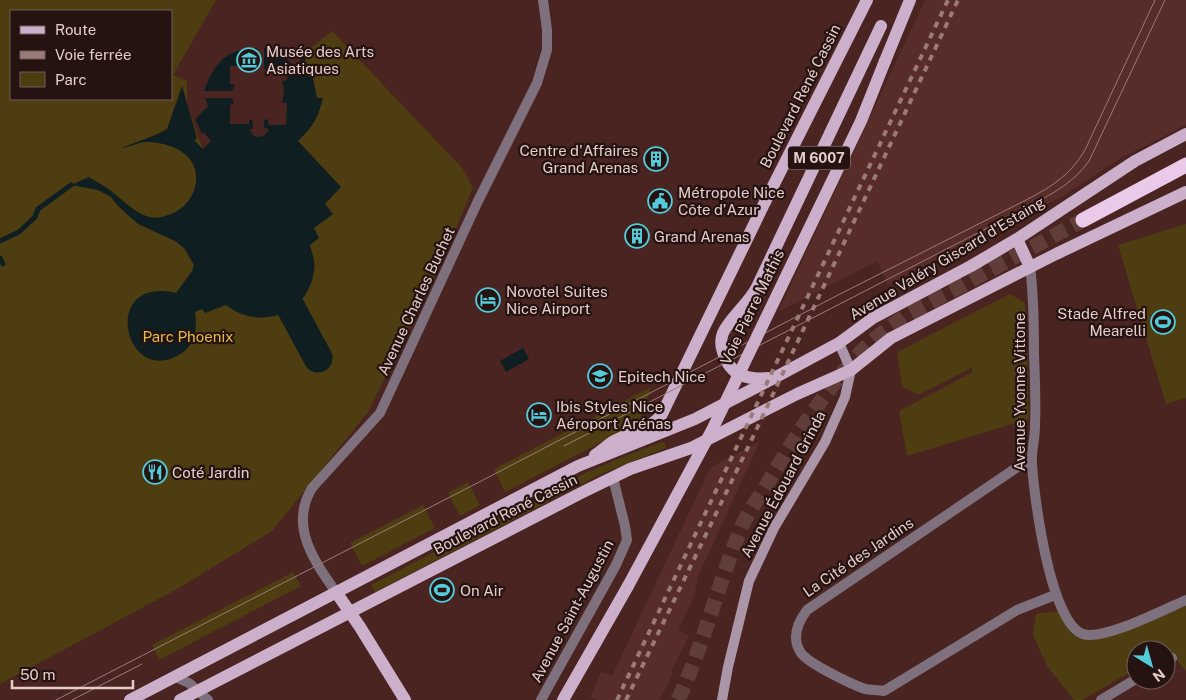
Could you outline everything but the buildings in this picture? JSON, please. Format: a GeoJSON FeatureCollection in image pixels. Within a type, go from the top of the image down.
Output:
{"type":"FeatureCollection","features":[{"type":"Feature","properties":{"kind":"highway"},"geometry":{"type":"LineString","coordinates":[[1083,220],[1186,165]]}},
{"type":"Feature","properties":{"kind":"main road","name":"Boulevard René Cassin"},"geometry":{"type":"LineString","coordinates":[[578,466],[615,441],[658,420],[662,414],[742,248],[867,0]]}},
{"type":"Feature","properties":{"kind":"main road","name":"Voie Pierre Mathis"},"geometry":{"type":"LineString","coordinates":[[563,700],[628,586],[712,430],[864,114],[910,0]]}},
{"type":"Feature","properties":{"kind":"main road","name":"M 6007"},"geometry":{"type":"LineString","coordinates":[[774,378],[755,380],[742,376],[730,367],[722,347],[721,338],[725,329],[750,300],[756,289],[882,26]]}},
{"type":"Feature","properties":{"kind":"main road","name":"Avenue Valéry Giscard d'Estaing"},"geometry":{"type":"LineString","coordinates":[[774,378],[839,343],[873,318],[971,266],[1017,239],[1135,161],[1186,134]]}},
{"type":"Feature","properties":{"kind":"main road"},"geometry":{"type":"LineString","coordinates":[[839,343],[851,370],[892,338],[1030,267],[1186,192]]}},
{"type":"Feature","properties":{"kind":"main road"},"geometry":{"type":"LineString","coordinates":[[1017,239],[1030,267]]}},
{"type":"Feature","properties":{"kind":"main road","name":"Boulevard René Cassin"},"geometry":{"type":"LineString","coordinates":[[180,700],[630,469],[690,448],[797,394],[851,370]]}},
{"type":"Feature","properties":{"kind":"main road","name":"Avenue Édouard Grinda"},"geometry":{"type":"LineString","coordinates":[[722,700],[749,581],[774,528],[825,442],[845,397],[851,370]]}},
{"type":"Feature","properties":{"kind":"main road","name":"Boulevard René Cassin"},"geometry":{"type":"LineString","coordinates":[[130,700],[578,466],[695,419],[774,378]]}},
{"type":"Feature","properties":{"kind":"main road"},"geometry":{"type":"LineString","coordinates":[[336,592],[405,700]]}},
{"type":"Feature","properties":{"kind":"street","name":"Avenue Charles Buchet"},"geometry":{"type":"LineString","coordinates":[[336,592],[321,571],[304,537],[302,522],[305,500],[312,488],[380,413],[478,201],[537,83],[547,50],[547,30],[543,0]]}},
{"type":"Feature","properties":{"kind":"street","name":"Avenue Yvonne Vittone"},"geometry":{"type":"LineString","coordinates":[[1030,267],[1034,292],[1035,428],[1032,463],[1039,522],[1055,596],[1068,623],[1076,632],[1085,635],[1110,632],[1186,600]]}},
{"type":"Feature","properties":{"kind":"street","name":"La Cité des Jardins"},"geometry":{"type":"LineString","coordinates":[[1032,463],[1019,466],[807,610],[799,620],[796,636],[801,652],[814,664],[866,689],[884,691],[1009,614],[1055,596]]}},
{"type":"Feature","properties":{"kind":"street","name":"Avenue Saint-Augustin"},"geometry":{"type":"LineString","coordinates":[[541,700],[616,565],[627,540],[613,478]]}},
{"type":"Feature","properties":{"kind":"street"},"geometry":{"type":"LineString","coordinates":[[175,677],[189,683],[208,700]]}},
{"type":"Feature","properties":{"kind":"street"},"geometry":{"type":"LineString","coordinates":[[1101,700],[1126,686]]}},
{"type":"Feature","properties":{"kind":"shaded area"},"geometry":{"type":"Polygon","coordinates":[[[925,0],[1186,0],[1186,125],[1121,158],[1063,196],[888,285],[877,261],[778,312],[925,0]]]}},
{"type":"Feature","properties":{"kind":"shaded area"},"geometry":{"type":"Polygon","coordinates":[[[257,48],[257,69],[252,70],[251,66],[230,66],[230,84],[235,85],[232,91],[204,91],[212,73],[223,59],[237,51],[257,48]]]}},
{"type":"Feature","properties":{"kind":"shaded area"},"geometry":{"type":"Polygon","coordinates":[[[264,48],[286,55],[285,57],[294,66],[305,57],[305,61],[312,73],[317,98],[323,98],[314,122],[298,141],[341,187],[325,204],[333,214],[314,228],[319,238],[310,245],[314,258],[314,271],[310,286],[302,299],[292,308],[280,314],[267,317],[253,317],[239,313],[226,305],[205,313],[202,309],[195,312],[195,334],[187,349],[162,361],[146,357],[134,346],[128,331],[129,314],[136,300],[152,292],[176,293],[192,271],[194,265],[184,248],[175,241],[138,224],[111,197],[98,190],[71,185],[89,177],[111,190],[136,211],[149,217],[163,217],[178,210],[190,198],[196,182],[194,166],[189,158],[175,148],[152,142],[144,142],[122,148],[167,129],[182,86],[197,138],[194,140],[203,149],[211,141],[204,132],[202,134],[195,119],[208,106],[205,98],[232,98],[234,104],[230,105],[230,124],[249,124],[249,119],[253,121],[253,129],[249,129],[254,136],[263,136],[268,131],[269,129],[264,128],[264,120],[268,119],[269,125],[286,125],[287,103],[282,103],[284,91],[282,81],[287,80],[288,67],[269,66],[269,70],[264,69],[264,48]]]}},
{"type":"Feature","properties":{"kind":"shaded area"},"geometry":{"type":"Polygon","coordinates":[[[523,348],[529,359],[506,372],[500,361],[523,348]]]}},
{"type":"Feature","properties":{"kind":"shaded area"},"geometry":{"type":"Polygon","coordinates":[[[760,441],[698,577],[694,597],[678,630],[689,636],[671,672],[673,673],[660,700],[597,700],[590,697],[601,672],[612,676],[710,468],[760,441]]]}},
{"type":"Feature","properties":{"kind":"green space","name":"Parc Phoenix"},"geometry":{"type":"Polygon","coordinates":[[[0,0],[216,0],[173,75],[187,81],[187,105],[203,149],[211,141],[204,132],[202,134],[195,119],[208,106],[205,98],[232,98],[234,104],[230,105],[230,124],[249,124],[249,119],[253,121],[253,129],[249,129],[254,136],[263,136],[268,131],[269,129],[264,128],[264,120],[268,119],[269,125],[286,125],[287,103],[282,103],[284,91],[282,81],[287,80],[288,67],[295,66],[305,57],[304,54],[332,31],[463,169],[473,188],[438,270],[368,412],[272,531],[179,588],[0,684],[0,0]]]}},
{"type":"Feature","properties":{"kind":"green space","name":"Stade Alfred Mearelli"},"geometry":{"type":"Polygon","coordinates":[[[1186,224],[1186,398],[1166,404],[1118,245],[1186,224]]]}},
{"type":"Feature","properties":{"kind":"green space"},"geometry":{"type":"Polygon","coordinates":[[[1010,294],[1025,303],[1029,419],[907,456],[899,411],[973,372],[971,368],[919,395],[902,387],[897,352],[1010,294]]]}},
{"type":"Feature","properties":{"kind":"green space"},"geometry":{"type":"Polygon","coordinates":[[[651,387],[640,422],[505,492],[494,469],[651,387]]]}},
{"type":"Feature","properties":{"kind":"green space"},"geometry":{"type":"Polygon","coordinates":[[[662,442],[665,443],[666,448],[599,475],[375,592],[371,585],[588,472],[662,442]]]}},
{"type":"Feature","properties":{"kind":"green space"},"geometry":{"type":"Polygon","coordinates":[[[468,482],[480,505],[460,516],[448,493],[468,482]]]}},
{"type":"Feature","properties":{"kind":"green space"},"geometry":{"type":"Polygon","coordinates":[[[423,505],[435,528],[362,566],[350,543],[423,505]]]}},
{"type":"Feature","properties":{"kind":"green space"},"geometry":{"type":"Polygon","coordinates":[[[293,572],[301,586],[159,660],[152,645],[293,572]]]}},
{"type":"Feature","properties":{"kind":"green space"},"geometry":{"type":"Polygon","coordinates":[[[1186,606],[1186,671],[1176,660],[1176,640],[1126,640],[1126,675],[1082,700],[1074,700],[1047,666],[1033,635],[1036,614],[1058,611],[1074,635],[1089,640],[1111,635],[1186,606]]]}},
{"type":"Feature","properties":{"kind":"waterway"},"geometry":{"type":"LineString","coordinates":[[0,241],[19,232],[35,217],[38,209],[71,185]]}},
{"type":"Feature","properties":{"kind":"waterway"},"geometry":{"type":"LineString","coordinates":[[0,258],[3,264]]}},
{"type":"Feature","properties":{"kind":"waterway"},"geometry":{"type":"LineString","coordinates":[[291,308],[318,358]]}},
{"type":"Feature","properties":{"kind":"tunnel"},"geometry":{"type":"LineString","coordinates":[[678,700],[696,657],[733,548],[745,520],[800,431],[848,366],[871,342],[905,316],[1083,220]]}},
{"type":"Feature","properties":{"kind":"tram line"},"geometry":{"type":"LineString","coordinates":[[56,700],[840,294],[1028,199],[1061,179],[1074,166],[1085,150],[1155,0]]}},
{"type":"Feature","properties":{"kind":"tram line"},"geometry":{"type":"LineString","coordinates":[[564,446],[1032,205],[1064,186],[1089,161],[1165,0]]}},
{"type":"Feature","properties":{"kind":"tram line"},"geometry":{"type":"LineString","coordinates":[[72,700],[142,664]]}},
{"type":"Feature","properties":{"kind":"railway"},"geometry":{"type":"LineString","coordinates":[[617,700],[948,0]]}},
{"type":"Feature","properties":{"kind":"railway"},"geometry":{"type":"LineString","coordinates":[[626,700],[751,441],[958,0]]}},
{"type":"Feature","properties":{"kind":"place","name":"Musée des Arts Asiatiques"},"geometry":{"type":"Point","coordinates":[249,60]}},
{"type":"Feature","properties":{"kind":"place","name":"Centre d'Affaires Grand Arenas"},"geometry":{"type":"Point","coordinates":[656,159]}},
{"type":"Feature","properties":{"kind":"place","name":"Métropole Nice Côte d'Azur"},"geometry":{"type":"Point","coordinates":[660,201]}},
{"type":"Feature","properties":{"kind":"place","name":"Grand Arenas"},"geometry":{"type":"Point","coordinates":[637,236]}},
{"type":"Feature","properties":{"kind":"place","name":"Novotel Suites Nice Airport"},"geometry":{"type":"Point","coordinates":[488,300]}},
{"type":"Feature","properties":{"kind":"place","name":"Stade Alfred Mearelli"},"geometry":{"type":"Point","coordinates":[1163,322]}},
{"type":"Feature","properties":{"kind":"place","name":"Epitech Nice"},"geometry":{"type":"Point","coordinates":[600,376]}},
{"type":"Feature","properties":{"kind":"place","name":"Ibis Styles Nice Aéroport Arénas"},"geometry":{"type":"Point","coordinates":[539,415]}},
{"type":"Feature","properties":{"kind":"place","name":"Coté Jardin"},"geometry":{"type":"Point","coordinates":[155,472]}},
{"type":"Feature","properties":{"kind":"place","name":"On Air"},"geometry":{"type":"Point","coordinates":[442,590]}}]}
